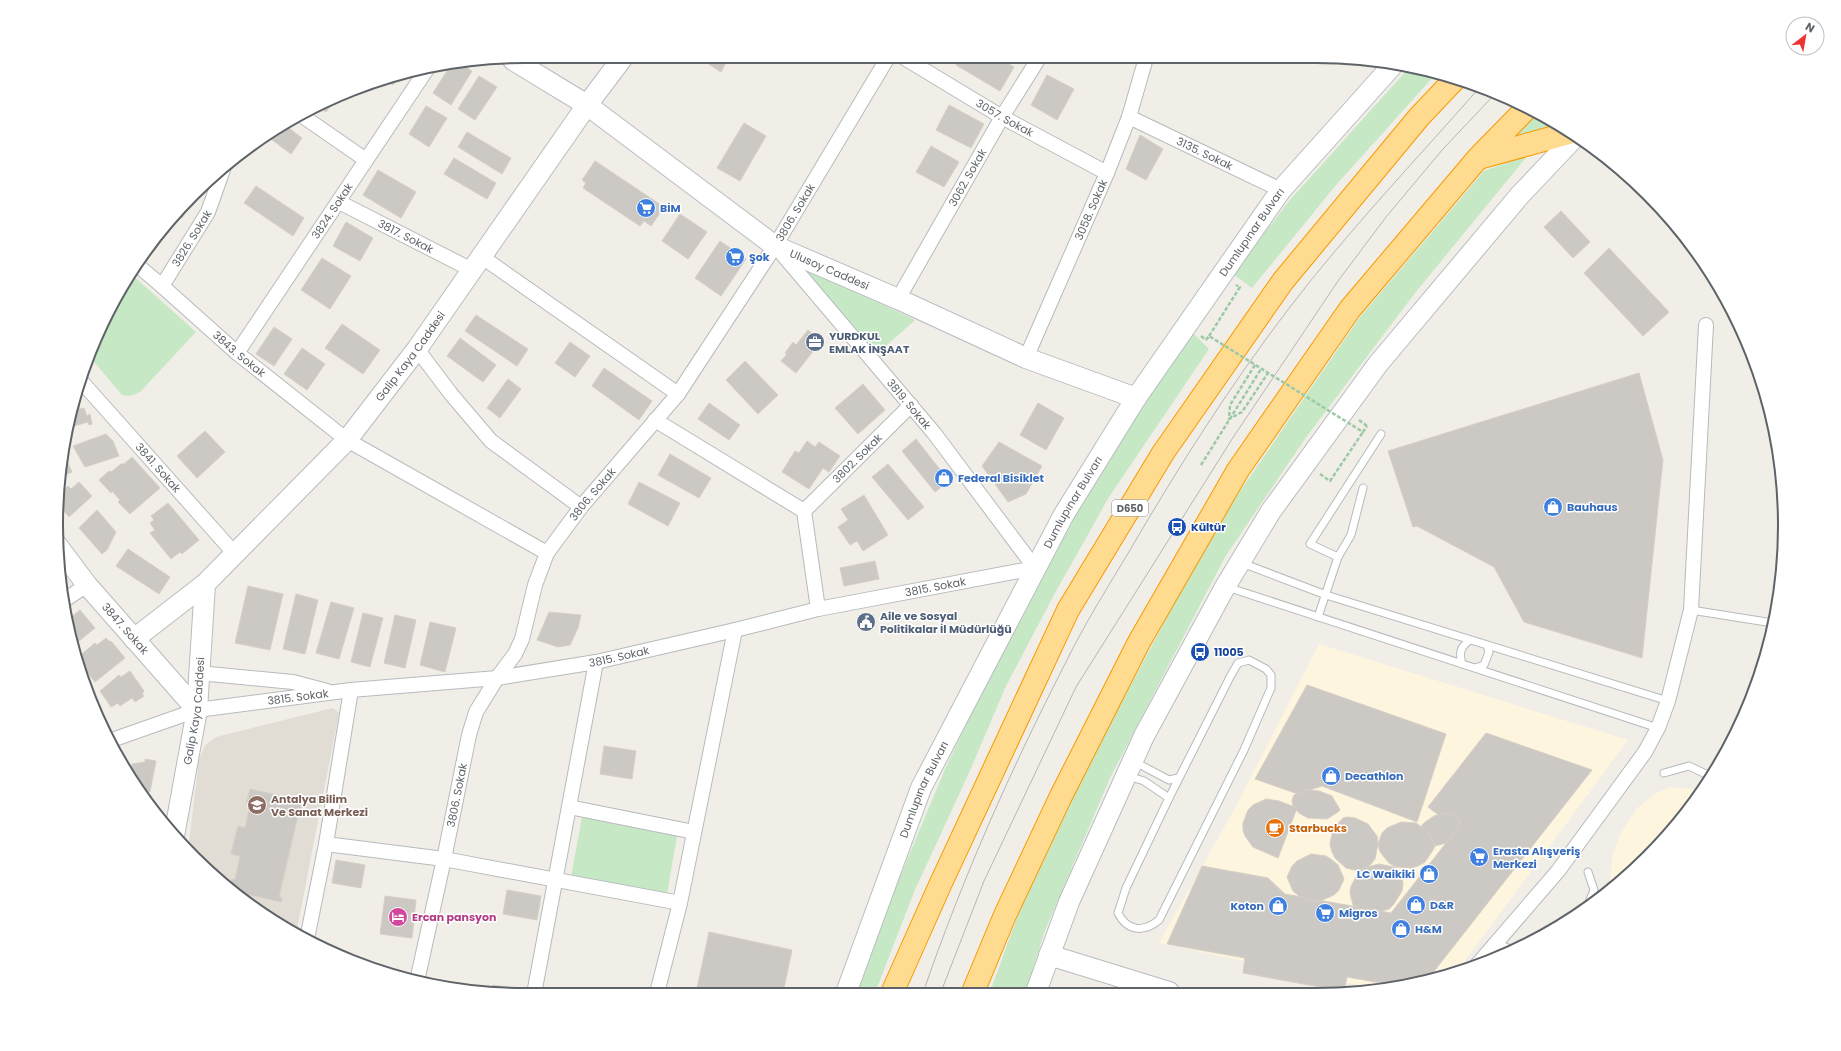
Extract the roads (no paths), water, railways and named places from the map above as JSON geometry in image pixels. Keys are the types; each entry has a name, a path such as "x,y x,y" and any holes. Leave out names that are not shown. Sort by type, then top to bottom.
{"highway":[{"name":"D650","path":"894,988 940,885 1068,610 1163,453 1283,281 1419,117 1450,84"},
{"path":"975,988 1005,915 1053,812 1139,642 1238,470 1350,309 1478,158 1523,112"},
{"path":"1478,158 1561,134"}],"street":[{"name":"Ulusoy Caddesi","path":"518,63 587,105 775,246 898,299 1026,358 1136,398"},
{"name":"Galip Kaya Caddesi","path":"134,639 205,584 347,440 417,349 618,63"},
{"name":"3806. Sokak","path":"418,975 444,859 469,734 476,712 497,678 516,654 522,639 535,585 547,553 581,507 678,394 775,246 885,63"},
{"name":"3057. Sokak","path":"914,63 1002,117 1107,173"},
{"name":"3062. Sokak","path":"898,299 1002,117 1036,63"},
{"name":"3058. Sokak","path":"1026,358 1107,173 1128,117 1144,63"},
{"name":"Dumlupınar Bulvarı","path":"848,988 921,788 1063,516 1136,398 1281,190 1389,69"},
{"name":"3824. Sokak","path":"237,353 424,75"},
{"name":"3135. Sokak","path":"1128,117 1281,190"},
{"path":"306,119 366,160"},
{"path":"1037,988 1069,902 1144,736 1225,587 1271,511 1378,364 1520,196 1572,141"},
{"name":"3826. Sokak","path":"162,286 208,212 219,179"},
{"name":"3817. Sokak","path":"338,202 477,263 678,394"},
{"name":"3819. Sokak","path":"775,246 934,433 1035,568"},
{"name":"3843. Sokak","path":"141,269 237,353 347,440 547,553"},
{"path":"1485,955 1558,871 1645,752 1658,728 1668,701 1691,610 1706,325"},
{"path":"417,349 450,394 491,441 581,507"},
{"name":"3841. Sokak","path":"85,387 235,554"},
{"name":"3802. Sokak","path":"804,511 911,405"},
{"path":"655,420 804,511 818,609"},
{"name":"3847. Sokak","path":"64,554 87,585 196,710"},
{"name":"3815. Sokak","path":"116,739 196,710 351,690 497,678 596,662 818,609 1035,568"},
{"name":"Galip Kaya Caddesi","path":"176,827 196,710 205,584"},
{"path":"69,598 87,585"},
{"path":"659,988 680,903 735,630"},
{"path":"535,988 596,662"},
{"path":"199,673 293,682 333,692"},
{"path":"308,933 326,844 351,690"},
{"path":"569,807 694,832"},
{"path":"326,844 444,859 680,903"},
{"path":"1049,955 1155,988"}],"lane":[{"path":"1338,557 1310,544 1381,434"},
{"path":"1318,617 1338,557 1350,535 1363,488"},
{"path":"1240,562 1326,595 1668,701"},
{"path":"1225,587 1658,728"},
{"path":"1691,610 1768,622"},
{"path":"1462,664 1460,654 1463,645 1470,640"},
{"path":"1474,668 1484,665 1490,652 1487,645"},
{"path":"1249,660 1266,669 1271,675 1271,688 1244,750 1158,920 1150,927 1141,928 1131,926 1123,922 1118,913 1126,888 1168,798 1238,663 1249,660"},
{"path":"1133,761 1170,780 1178,778"},
{"path":"1664,772 1689,766 1705,774"},
{"path":"1122,782 1131,777 1144,781 1168,798"},
{"path":"1588,872 1594,890 1592,896"},
{"path":"1496,943 1505,947"}],"tram line":[{"path":"925,988 971,866 988,825 1026,743 1081,633 1167,487 1226,396 1268,336 1312,278 1475,92"},
{"path":"943,988 984,881 1076,687 1234,436 1338,281 1386,217 1443,149 1491,98"}],"place":[{"name":"BİM","path":"646,208"},
{"name":"Şok","path":"735,257"},
{"name":"YURDKUL EMLAK İNŞAAT","path":"815,342"},
{"name":"Federal Bisiklet","path":"944,478"},
{"name":"Bauhaus","path":"1553,507"},
{"name":"Kültür","path":"1177,527"},
{"name":"Aile ve Sosyal Politikalar İl Müdürlüğü","path":"866,622"},
{"name":"11005","path":"1200,652"},
{"name":"Decathlon","path":"1331,776"},
{"name":"Antalya Bilim Ve Sanat Merkezi","path":"257,805"},
{"name":"Starbucks","path":"1275,828"},
{"name":"Erasta Alışveriş Merkezi","path":"1479,857"},
{"name":"LC Waikiki","path":"1429,874"},
{"name":"D&R","path":"1416,905"},
{"name":"Koton","path":"1278,906"},
{"name":"Migros","path":"1325,913"},
{"name":"Ercan pansyon","path":"398,917"},
{"name":"H&M","path":"1401,929"}]}
